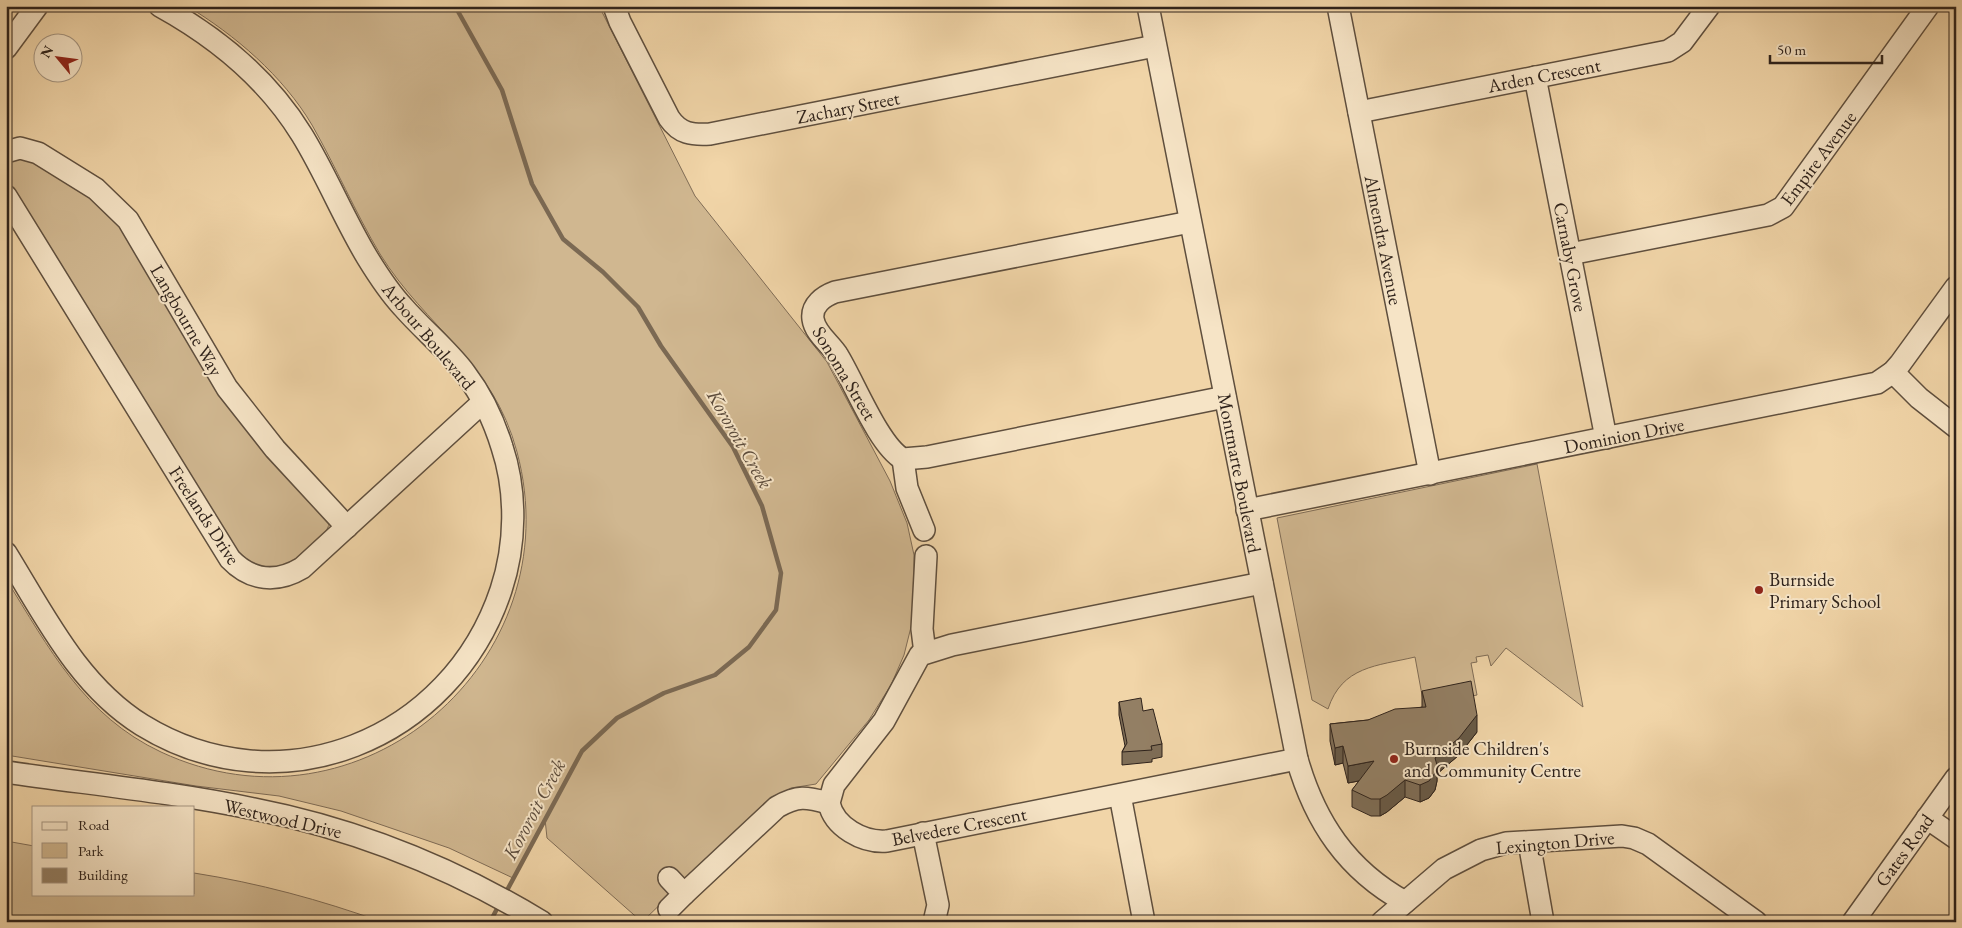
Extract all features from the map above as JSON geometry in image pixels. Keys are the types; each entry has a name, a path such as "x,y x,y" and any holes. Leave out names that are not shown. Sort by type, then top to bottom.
{"street":[{"path":"6,48 37,6"},
{"name":"Arbour Boulevard","path":"6,553 71,659 110,701 141,724 174,741 229,757 266,761 287,761 340,751 387,731 408,719 429,702 461,669 480,640 496,604 509,564 512,498 503,448 483,402 466,373 402,306 380,279 364,253 302,135 285,110 264,85 222,44 160,6"},
{"name":"Zachary Street","path":"614,6 617,17 670,118 681,131 695,135 710,134 1155,46"},
{"name":"Montmarte Boulevard","path":"1148,6 1297,760 1309,799 1330,835 1370,878 1405,902"},
{"name":"Almendra Avenue","path":"1338,6 1430,474"},
{"name":"Arden Crescent","path":"1359,112 1668,51 1682,42 1708,6"},
{"name":"Empire Avenue","path":"1570,254 1768,215 1784,207 1928,6"},
{"name":"Carnaby Grove","path":"1535,76 1606,438"},
{"name":"Langbourne Way","path":"6,152 20,148 38,154 96,189 128,220 227,388 275,449 347,527"},
{"name":"Freelands Drive","path":"6,196 230,559 250,574 271,579 291,574 302,568 483,402"},
{"name":"Sonoma Street","path":"903,459 887,446 840,360 814,325 813,312 820,300 828,294 845,289 1190,222"},
{"name":"Dominion Drive","path":"1248,510 1877,383 1893,372 1956,287"},
{"path":"1893,372 1919,398 1956,427"},
{"path":"924,530 907,488 903,459 927,457 1225,398"},
{"path":"926,556 922,628 926,653"},
{"path":"669,909 777,807 791,799 806,797 829,803 834,785 884,721 905,686 918,658 926,653 952,644 1262,583"},
{"name":"Belvedere Crescent","path":"829,803 838,821 856,835 870,841 887,841 1297,760"},
{"name":"Westwood Drive","path":"6,772 254,809 357,836 419,859 492,893 542,922"},
{"name":"Gates Road","path":"1853,922 1956,778"},
{"path":"1120,795 1144,922"},
{"path":"1927,818 1956,838"},
{"path":"924,833 938,905 934,922"},
{"name":"Lexington Drive","path":"1382,922 1444,869 1493,846 1605,837 1634,838 1648,844 1756,922"},
{"path":"1529,842 1543,922"},
{"path":"668,878 684,894"},
{"name":"Lexington Drive","path":"1394,922 1405,902"}],"green space":[{"path":"187,6 599,6 695,196 827,362 890,481 907,523 914,555 914,615 904,655 891,685 869,720 816,784 791,788 766,802 642,922 547,838 545,819 513,878 449,848 341,811 279,796 196,786 6,755 6,579 54,655 71,678 89,700 110,719 134,737 161,752 236,774 308,774 376,753 435,715 481,663 513,600 526,529 517,452 506,420 492,393 457,347 398,280 380,254 312,125 287,90 240,43"},
{"path":"20,153 110,209 330,521 327,530 322,536 298,557 288,563 269,568 251,562 232,544 6,183 6,162"},
{"path":"1537,464 1583,707 1506,648 1491,666 1488,655 1476,657 1477,662 1471,663 1477,695 1424,706 1415,657 1362,670 1342,684 1334,695 1328,709 1312,700 1277,518"},
{"path":"6,841 32,846 32,896 195,896 195,873 289,893 336,906 382,922 6,922"}],"building":[{"name":"Burnside Children's and Community Centre","path":"1471,681 1477,715 1459,738 1435,758 1437,765 1435,773 1429,781 1420,785 1405,780 1380,799 1371,799 1352,790 1374,761 1348,766 1343,746 1335,748 1330,724 1368,720 1395,709 1426,707 1422,691"},
{"path":"1141,698 1143,711 1153,709 1162,744 1151,746 1152,750 1122,752 1127,743 1119,702"}],"waterway":[{"name":"Kororoit Creek","path":"455,6 502,90 532,184 563,239 603,272 638,307 661,346 733,447 762,506 781,573 776,610 749,647 715,675 664,693 617,718 582,751 505,894"},
{"name":"Kororoit Creek","path":"490,922 499,905"}],"place":[{"name":"Burnside Primary School","path":"1759,590"},
{"name":"Burnside Children's and Community Centre","path":"1394,759"}]}
